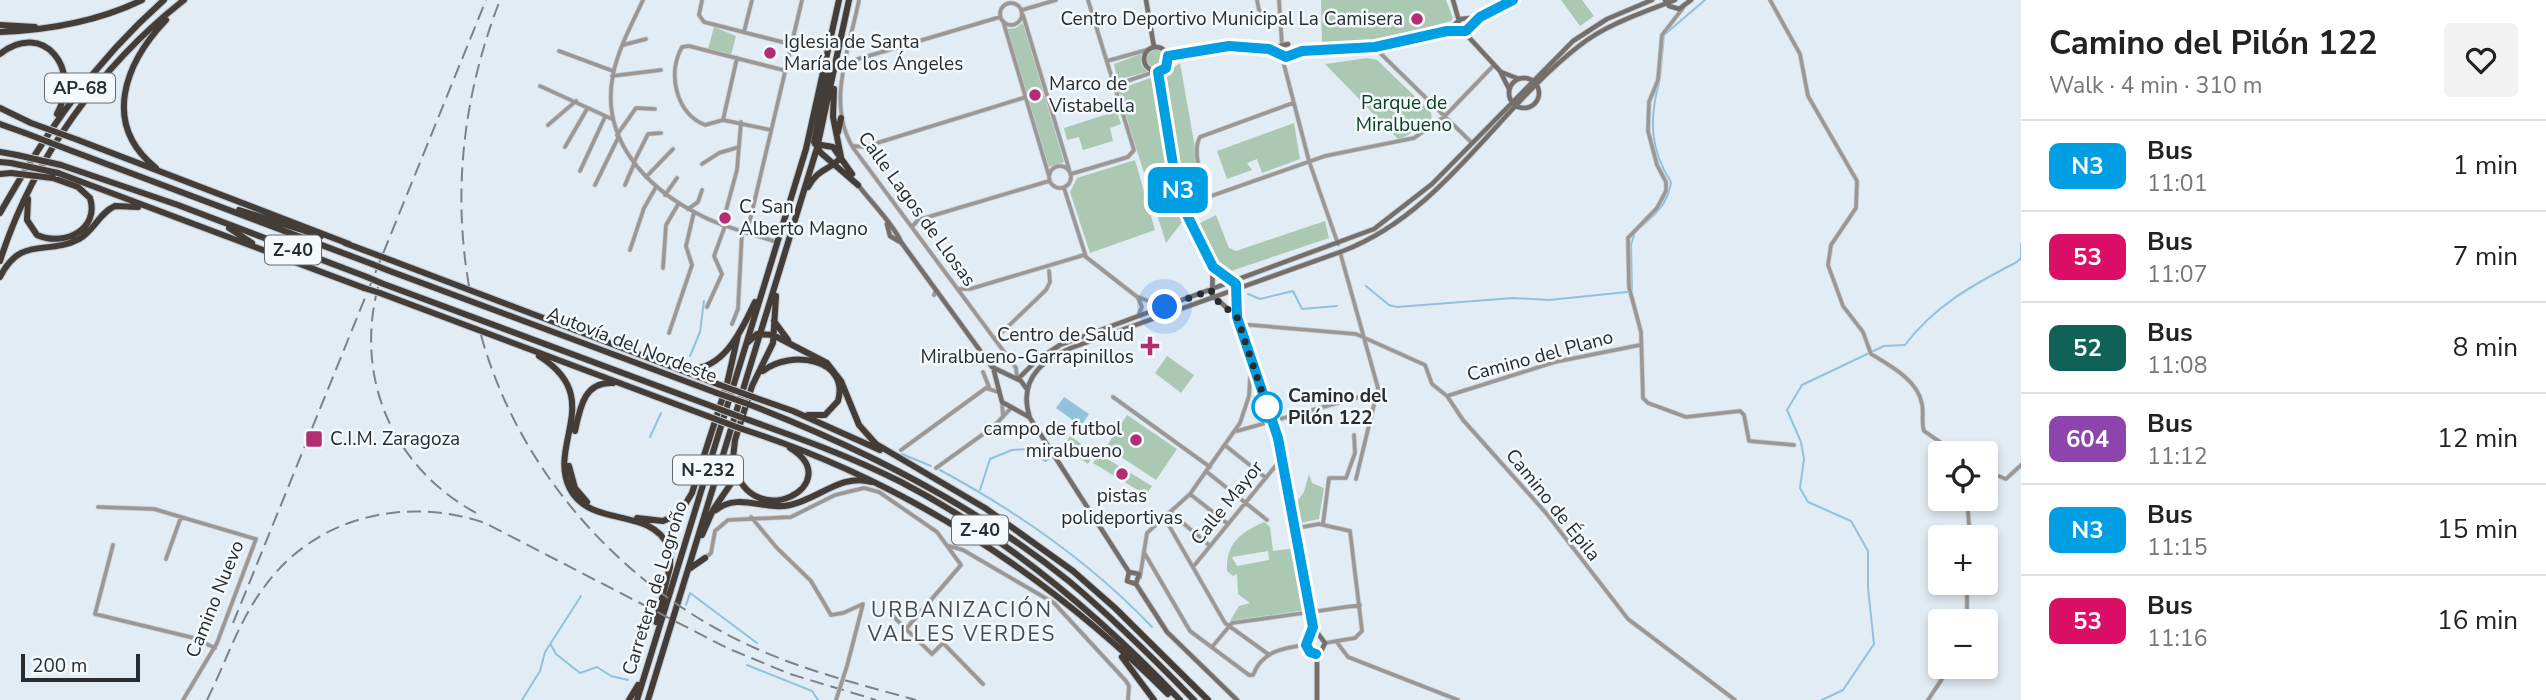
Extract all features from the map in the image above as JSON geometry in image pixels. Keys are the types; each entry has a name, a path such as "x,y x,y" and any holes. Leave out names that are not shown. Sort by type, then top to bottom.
{"highway":[{"path":"0,32 64,25 97,18 142,0"},
{"name":"AP-68","path":"0,213 45,137 86,78 127,33 164,0"},
{"path":"164,173 141,153 130,133 124,109 125,88 131,66 142,47 186,0"},
{"name":"AP-68","path":"0,261 29,194 95,87 135,44 186,0"},
{"name":"Carretera de Logroño","path":"637,700 806,149 839,0"},
{"name":"Carretera de Logroño","path":"648,700 802,198 835,73 849,0"},
{"path":"0,25 64,25"},
{"path":"0,54 17,45 38,45 56,56 66,78 65,96 60,109 13,190"},
{"path":"817,145 828,75 826,65"},
{"path":"835,73 833,109 836,137 841,156 858,185"},
{"path":"0,108 31,123 793,411 907,462"},
{"path":"836,137 841,118"},
{"name":"Autovía del Nordeste","path":"0,124 748,404 886,466 944,496 1007,536 1110,616 1194,700"},
{"path":"817,145 858,185"},
{"path":"806,149 829,145 841,156"},
{"name":"Autovía del Nordeste","path":"0,152 61,165 218,221 861,463 902,482 1003,545 1104,624 1177,700"},
{"path":"802,198 817,173 835,164 841,156"},
{"path":"0,162 55,175 163,213 830,460 888,487 999,554 1058,597 1177,700"},
{"path":"0,174 55,175 78,187 90,198 90,218 78,233 58,239 37,235 27,220 29,194"},
{"path":"0,276 10,260 22,252 78,239 115,206 128,205 163,213"},
{"path":"230,209 241,210 349,244"},
{"path":"218,221 278,256"},
{"path":"687,570 705,558 694,548 710,516 728,490 733,447 758,374 769,357 774,335 772,315 777,280"},
{"path":"669,365 694,369 707,366 720,357 738,335 761,292"},
{"path":"772,315 777,327 792,344"},
{"path":"746,345 760,333 774,335 833,369 863,431 876,444 985,508 1073,572 1115,608 1208,700"},
{"path":"629,700 653,644 670,567 670,531 688,501 696,481 727,384 738,335"},
{"path":"507,341 548,361 566,383 573,417 566,476 574,495 593,511 654,530 669,548"},
{"path":"758,374 777,361 796,358 820,365 834,376 840,396 830,412 813,416 793,411"},
{"path":"651,394 612,383 597,384 590,390 578,415 570,457 570,475 583,499 602,510 656,522 678,514"},
{"path":"733,447 736,472 750,491 774,501 796,496 807,480 805,461 791,449 752,432"},
{"path":"710,516 729,502 790,506 853,480 888,487"},
{"path":"1111,644 1154,700"}],"street":[{"path":"643,0 613,74 612,118 618,137 634,163 665,195 723,225 776,242"},
{"path":"702,0 699,15 702,21 790,44"},
{"path":"744,32 752,0"},
{"path":"732,324 738,309 745,233 802,0"},
{"name":"Calle Lagos de Llosas","path":"859,0 840,99 841,118 852,146 995,339 1017,371 1016,379"},
{"path":"1035,0 1036,6"},
{"path":"846,68 858,59 1002,19 1013,25 1022,12 1056,0"},
{"path":"912,227 918,220 1049,178 1058,166 1070,172 1133,153 1088,0"},
{"path":"1146,0 1152,48 1144,61 1156,72 1180,196 1213,267 1235,282 1237,317 1282,458 1297,528 1313,627 1306,645"},
{"path":"1257,0 1259,10 1265,13"},
{"path":"1279,0 1281,55 1288,70 1293,103 1309,161 1338,244"},
{"path":"1453,0 1462,31 1474,40 1500,71 1510,90 1511,101 1524,108 1535,103 1539,95 1537,86 1531,80 1519,79 1500,71"},
{"path":"1447,31 1459,22 1480,17 1513,0"},
{"path":"998,391 1003,382 1016,379 1054,348 1374,229 1401,211 1531,80 1582,33 1652,0"},
{"path":"1237,700 1167,632 1136,584 1127,581 1129,572 1030,418 1026,389 1039,366 1059,353 1340,252 1385,231 1418,207 1537,86 1588,39 1624,20 1675,0"},
{"path":"1675,9 1683,8 1691,0"},
{"path":"1770,0 1801,57 1810,100 1857,181 1855,212 1831,245 1828,262 1841,302 1863,332 1870,352 1894,365 1919,395 1926,434 1937,441"},
{"path":"1008,1 1018,4 1022,12 1070,172 1070,184 1064,188 1057,188 1049,178 1023,98 1001,8 1008,1"},
{"path":"1666,2 1675,9 1677,18"},
{"name":"Camino del Plano","path":"1683,8 1662,35 1658,80 1649,102 1648,131 1656,163 1666,182 1665,191 1657,208 1629,235 1630,291 1642,332 1640,345 1643,396 1646,402 1689,417 1740,411 1744,415 1749,442 1794,444"},
{"path":"1269,49 1281,55 1290,55 1302,51 1375,47 1447,31 1462,31 1471,27 1480,17"},
{"path":"1468,19 1474,40"},
{"path":"623,45 646,39"},
{"path":"1168,56 1217,47 1269,49 1288,44 1302,51"},
{"path":"1288,44 1292,48 1290,55"},
{"path":"771,130 723,120 702,124 681,106 676,88 678,57 682,47 687,46 783,71"},
{"path":"1375,47 1471,142"},
{"path":"1107,61 1152,48 1161,48 1168,56"},
{"path":"559,51 613,74 661,70"},
{"path":"1115,85 1166,68 1168,56"},
{"path":"723,120 737,58"},
{"path":"1188,217 1191,206 1197,201 1309,161 1339,152 1402,142 1425,132 1444,117 1494,65"},
{"path":"1510,90 1519,79"},
{"path":"540,86 612,118"},
{"path":"852,146 864,146 1023,98"},
{"path":"548,125 576,101"},
{"path":"1209,197 1199,162 1197,143 1200,137 1293,103"},
{"path":"595,185 618,137 636,108 655,109"},
{"path":"565,147 587,109"},
{"path":"580,171 605,117"},
{"path":"708,307 722,274 714,256 737,170 741,122"},
{"path":"625,185 648,134 661,133"},
{"path":"702,164 719,153 739,147"},
{"path":"646,177 673,149"},
{"path":"665,195 677,178"},
{"path":"858,185 992,367 1002,402 1003,418"},
{"path":"630,250 644,208 656,187"},
{"path":"1064,188 1084,255 1136,296 1153,305 1165,307"},
{"path":"688,209 698,202 702,190"},
{"path":"1180,196 1197,201"},
{"path":"663,268 666,225 679,204"},
{"path":"669,333 692,265 686,246 694,212"},
{"path":"1340,252 1377,392 1356,479"},
{"path":"958,289 970,289 1084,255"},
{"path":"995,339 1046,289 1053,264"},
{"path":"1213,267 1213,297 1237,317"},
{"path":"1040,268 1049,271"},
{"path":"1213,282 1223,275"},
{"path":"1136,296 1141,304 1138,317"},
{"path":"1222,303 1235,297"},
{"name":"Camino de Épila","path":"1239,324 1354,333 1425,365 1430,382 1447,396 1463,420 1546,513 1628,619 1735,700"},
{"path":"1354,333 1361,326"},
{"name":"Camino del Plano","path":"1447,396 1555,362 1640,345"},
{"path":"1136,584 1140,578 1147,533 1190,494 1240,424 1250,385 1251,361"},
{"path":"992,367 1016,379 1026,389"},
{"path":"983,372 991,388 998,391"},
{"path":"901,450 991,388 996,379"},
{"path":"1250,385 1258,384"},
{"path":"1236,431 1377,392"},
{"path":"936,468 1003,418 1026,397"},
{"path":"1113,397 1210,467"},
{"path":"1002,402 1030,418"},
{"path":"1240,424 1243,429"},
{"path":"1323,524 1329,478 1346,478 1355,453 1354,435"},
{"path":"1226,446 1266,478"},
{"name":"Calle Mayor","path":"1193,567 1282,458"},
{"path":"1998,476 2006,479 2021,465"},
{"path":"1207,472 1266,520"},
{"path":"705,558 711,553 714,534 719,525 731,518 791,517 835,495 864,488 878,492 934,530 961,565 906,629"},
{"path":"1190,494 1228,524"},
{"name":"Camino Nuevo","path":"97,507 154,509 256,539 215,649 183,700"},
{"path":"1170,512 1210,546"},
{"path":"166,559 181,517"},
{"path":"751,517 811,582 831,615 863,604 836,700"},
{"path":"1164,517 1228,625 1268,654"},
{"path":"1297,528 1323,524 1350,531 1360,605 1361,635 1325,643 1316,653"},
{"path":"113,545 95,614 194,638 215,649"},
{"path":"948,546 963,550 1054,603 1126,681 1129,689 1128,700"},
{"path":"1144,552 1190,631 1253,675 1268,654 1306,645"},
{"path":"1129,572 1142,566"},
{"path":"1136,571 1140,578"},
{"path":"1212,647 1228,625 1360,605"},
{"path":"892,615 932,654 943,643 982,684"},
{"path":"1313,627 1325,643"},
{"path":"1311,635 1318,635"},
{"path":"1336,641 1341,651 1351,659 1458,700"},
{"path":"1306,645 1316,653 1318,700"},
{"path":"1928,700 1942,679"}],"green space":[{"path":"1321,0 1446,0 1453,18 1451,21 1380,40 1322,44"},
{"path":"1561,0 1582,0 1594,16 1580,26"},
{"path":"1023,23 1064,162 1049,167 1007,29 1016,28"},
{"path":"714,27 736,36 731,55 708,49"},
{"path":"1156,49 1163,52 1166,59 1163,66 1156,69 1149,66 1146,59 1149,52"},
{"path":"1141,54 1141,63 1147,72 1117,78 1114,64"},
{"name":"Parque de Miralbueno","path":"1368,58 1377,60 1431,112 1432,121 1399,140 1325,64"},
{"path":"1180,63 1203,193 1196,199 1185,197 1164,75"},
{"path":"1150,78 1155,84 1169,180 1183,221 1166,243 1118,90"},
{"path":"1117,111 1121,124 1110,128 1113,141 1083,150 1079,137 1067,140 1064,128"},
{"path":"1294,123 1300,159 1262,173 1257,159 1247,163 1252,170 1227,179 1217,151"},
{"path":"1135,160 1155,230 1090,253 1070,192 1077,178"},
{"path":"1216,215 1229,248 1236,251 1325,221 1329,238 1231,271 1216,259 1198,224"},
{"path":"1167,356 1194,375 1181,393 1155,373"},
{"path":"1127,415 1177,449 1156,480 1106,447"},
{"path":"1070,436 1094,453 1088,464 1064,447"},
{"path":"1099,454 1152,486 1146,495 1093,463"},
{"path":"1309,474 1312,483 1324,488 1319,519 1300,523 1295,504 1304,492"},
{"path":"1264,522 1270,527 1273,551 1296,548 1305,610 1230,621 1239,606 1250,603 1238,594 1237,574 1233,576 1227,571 1229,553 1236,540","holes":["1268,551 1269,560 1237,566 1232,557"]}],"water":[{"path":"1064,397 1089,414 1081,426 1056,408"}],"waterway":[{"path":"1660,78 1664,35 1705,0"},
{"path":"1642,226 1661,207 1671,182 1659,158 1653,134 1659,83"},
{"path":"1366,286 1389,305 1397,307 1513,298 1549,300 1627,292 1632,289 1631,245 1635,232"},
{"path":"1822,700 1843,690 1874,644 1868,588 1868,551 1851,521 1808,502 1800,488 1804,459 1801,442 1787,410 1802,385 1884,346 1905,345 1942,307 2017,262 2021,258 2021,244"},
{"path":"1248,294 1260,299 1293,291 1302,309 1337,306"},
{"path":"690,356 700,332 704,301"},
{"path":"650,437 661,413"},
{"path":"980,490 990,459 1012,450 1028,449 1045,461 1051,458"},
{"path":"1060,454 1062,450"},
{"path":"902,454 931,466"},
{"path":"940,470 997,503 1052,540 1079,560 1152,627"},
{"path":"686,605 690,593 757,643"},
{"path":"522,700 540,671 545,652 581,596"},
{"path":"551,645 556,654 580,673 597,667 611,676 628,680"},
{"path":"747,665 812,691 818,700"}],"railway":[{"path":"233,623 486,0"},
{"path":"469,286 462,213 465,141 478,70 500,0"},
{"path":"378,287 372,322 372,355 377,388 388,419 403,447 424,473 449,495 478,514"},
{"path":"481,335 498,386 522,434 550,479 584,522 621,560 663,594 707,624 755,648 814,671 916,700"},
{"path":"207,700 256,599 286,562 310,543 336,528 365,518 424,512 455,515 485,523 727,648 790,674 876,700"}],"bus line":[{"name":"N3","path":"1316,654 1310,652 1306,645 1313,627 1298,533 1275,430 1235,309 1237,286 1232,279 1213,267 1183,204 1172,165 1167,117 1158,72 1166,68 1168,56 1203,48 1264,48 1286,57 1302,51 1375,47 1447,31 1466,31 1480,17 1513,0"}],"place":[{"name":"Centro Deportivo Municipal La Camisera","path":"1417,19"},
{"name":"Iglesia de Santa María de los Ángeles","path":"770,53"},
{"name":"Marco de Vistabella","path":"1035,95"},
{"name":"C. San Alberto Magno","path":"725,218"},
{"name":"Centro de Salud Miralbueno-Garrapinillos","path":"1150,346"},
{"name":"Camino del Pilón 122","path":"1267,407"},
{"name":"C.I.M. Zaragoza","path":"314,439"},
{"name":"campo de futbol miralbueno","path":"1136,440"},
{"name":"pistas polideportivas","path":"1122,474"}],"district":[{"name":"URBANIZACIÓN VALLES VERDES","path":"962,622"}],"route":[{"path":"1165,307 1211,290 1216,301 1229,308 1237,317 1267,407"}]}
